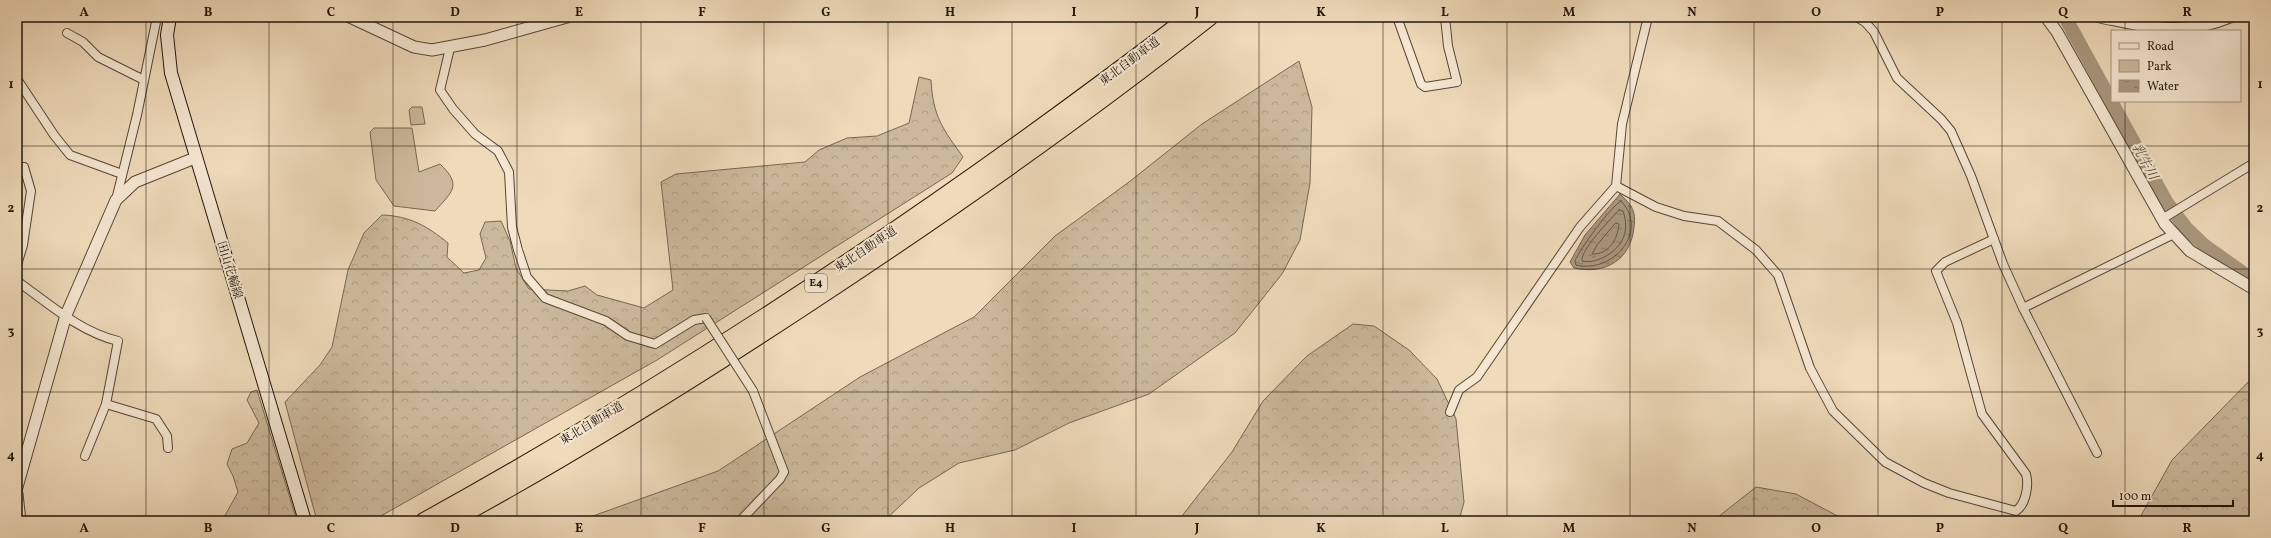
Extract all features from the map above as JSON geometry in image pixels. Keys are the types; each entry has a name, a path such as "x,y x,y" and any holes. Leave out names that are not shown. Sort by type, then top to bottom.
{"highway":[{"name":"東北自動車道","path":"424,521 604,418 770,314 1006,154 1189,17"},
{"name":"東北自動車道","path":"451,521 695,377 846,279 1020,159 1116,90 1210,17"}],"main road":[{"name":"田山花輪線","path":"170,17 167,35 172,73 195,158 304,519"}],"street":[{"path":"17,487 66,315 116,200 157,17"},
{"path":"350,17 414,47 432,50 450,48 567,17"},
{"path":"1397,17 1421,84 1426,87 1457,82 1448,46 1445,17"},
{"path":"1450,412 1459,390 1477,377 1580,227 1616,186 1622,124 1648,17"},
{"path":"1856,17 1865,22 1874,32 1897,78 1941,119 1951,131 1971,176 1994,239 2023,308 2098,453"},
{"path":"2046,17 2057,32 2162,219 2190,251 2254,289"},
{"path":"2100,17 2162,29 2187,29 2210,25 2230,17"},
{"path":"67,33 83,42 98,57 144,80"},
{"path":"450,48 440,90 453,109 475,134 498,151 509,172 512,227 518,250 527,277 545,298 606,321 628,336 656,344 694,320 706,318 753,391 784,472 780,479 740,521"},
{"path":"17,79 54,135 70,155 122,174"},
{"path":"116,200 135,182 195,158"},
{"path":"2162,219 2254,163"},
{"path":"17,167 24,167 31,191 23,245 17,265"},
{"path":"1616,186 1656,207 1684,216 1718,221 1756,250 1778,275 1810,368 1833,411 1885,462 1924,483 1949,493 2016,512 2021,508 2028,482 2026,474 1982,414 1957,323 1936,271 1945,262 1994,239"},
{"path":"2023,308 2174,234"},
{"path":"17,281 101,337 118,341 106,404 86,456"},
{"path":"106,404 156,419 166,436 168,448"},
{"path":"17,494 20,521"}],"green space":[{"path":"1299,61 1312,107 1310,183 1300,240 1282,274 1235,333 1149,394 1069,423 1015,450 959,463 919,488 884,521 579,521 718,471 860,377 974,317 1055,236 1129,182 1202,124"},
{"path":"919,77 931,80 934,104 940,122 963,157 952,173 657,360 372,521 317,521 285,402 320,365 332,347 348,270 364,233 382,215 401,217 410,220 433,232 448,243 447,257 464,273 479,270 486,258 480,234 485,222 501,221 510,241 516,268 529,289 568,291 585,286 597,295 644,308 673,290 661,182 676,174 805,162 819,150 847,138 877,136 909,123"},
{"path":"412,107 422,107 425,124 411,125 409,110"},
{"path":"374,128 412,128 419,172 440,164 447,171 453,183 452,188 450,193 435,211 394,206 376,180 370,132"},
{"path":"1353,324 1374,326 1409,350 1437,379 1456,419 1464,502 1459,521 1178,521 1232,452 1263,401 1307,356"},
{"path":"2254,376 2254,521 2138,521 2172,460"},
{"path":"257,390 297,521 222,521 238,492 227,464 232,449 247,443 259,423 247,400 251,392"},
{"path":"1756,487 1796,494 1847,521 1713,521"}],"water":[{"path":"1620,194 1631,206 1634,216 1632,239 1628,248 1622,256 1606,267 1585,270 1574,268 1570,262 1585,235"}],"waterway":[{"name":"乳牛川","path":"2065,17 2111,101"},
{"name":"乳牛川","path":"2112,102 2167,203 2186,228 2205,246 2254,281"}]}
